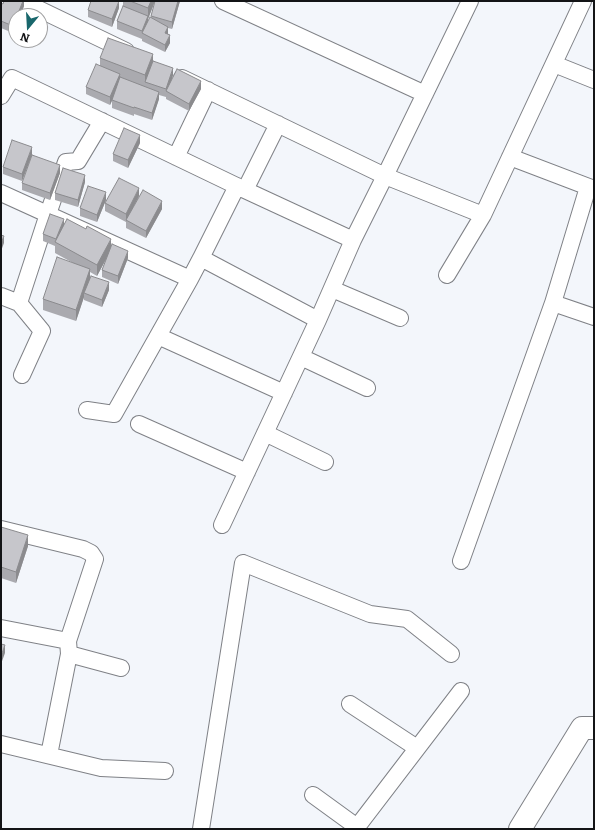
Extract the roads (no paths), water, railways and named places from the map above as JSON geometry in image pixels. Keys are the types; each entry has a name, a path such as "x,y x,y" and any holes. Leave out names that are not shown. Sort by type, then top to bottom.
{"street":[{"path":"22,1 136,56"},
{"path":"223,1 425,94"},
{"path":"447,275 483,215 583,1"},
{"path":"222,525 301,357 353,240 425,94 467,2"},
{"path":"554,64 594,80"},
{"path":"172,73 385,176 483,215"},
{"path":"1,96 12,78 353,240"},
{"path":"176,157 208,90"},
{"path":"19,304 66,162 78,161 102,121"},
{"path":"87,410 114,414 278,124"},
{"path":"461,562 553,303 591,188 510,157"},
{"path":"1,193 190,279"},
{"path":"201,258 318,320"},
{"path":"332,289 400,318"},
{"path":"1,296 19,304 42,331 22,375"},
{"path":"553,303 594,316"},
{"path":"158,336 284,393"},
{"path":"301,357 367,388"},
{"path":"139,424 247,472"},
{"path":"265,433 325,462"},
{"path":"1,529 83,549 91,553 95,559 68,648 49,755"},
{"path":"201,829 243,563 370,614 407,619 451,654"},
{"path":"1,628 68,648 121,668"},
{"path":"313,795 357,828 461,691"},
{"path":"350,704 417,748"},
{"path":"520,829 582,728 594,728"},
{"path":"1,744 101,768 165,771"}]}
